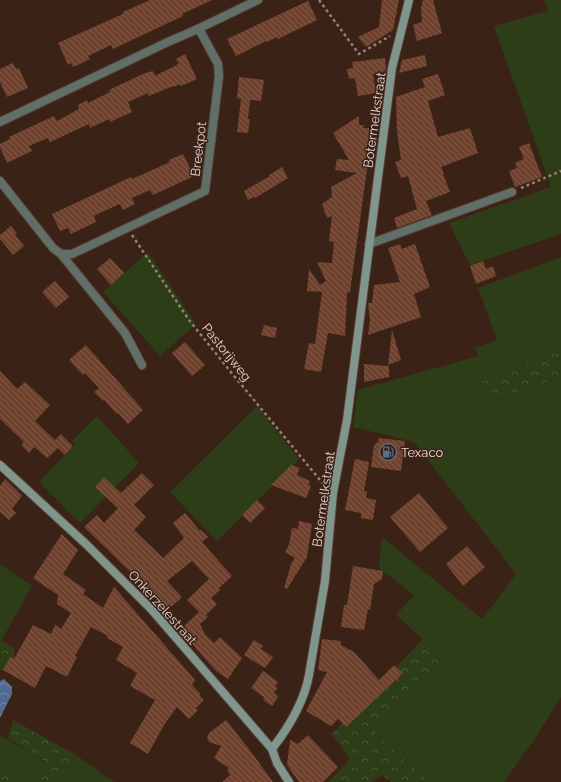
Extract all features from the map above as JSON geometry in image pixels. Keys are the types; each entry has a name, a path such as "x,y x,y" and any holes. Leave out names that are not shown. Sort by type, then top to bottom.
{"street":[{"path":"0,122 258,0"},
{"name":"Botermelkstraat","path":"272,749 296,712 306,689 309,675 325,581 333,493 347,420 392,68 409,0"},
{"name":"Breekpot","path":"61,254 72,254 205,191 219,76 218,64 198,29"},
{"path":"0,181 53,248 61,254 125,333 142,365"},
{"path":"369,244 512,192"},
{"name":"Onkerzelestraat","path":"0,465 87,545 147,605 272,749 277,763 289,782"}],"path":[{"path":"319,0 359,54 402,29"},
{"path":"512,192 561,171"},
{"name":"Pastorijweg","path":"127,228 189,320 320,481"}],"green space":[{"path":"544,0 561,0 561,234 470,265 449,223 551,187 494,26 548,11"},
{"path":"148,252 196,324 160,356 103,292"},
{"path":"561,257 561,351 482,382 489,404 561,376 561,697 534,740 504,782 430,782 373,733 443,658 396,615 414,595 379,568 382,537 482,619 516,574 414,442 353,427 358,390 478,356 475,348 497,340 478,288"},
{"path":"561,351 561,376 489,404 482,382"},
{"path":"257,406 299,459 217,541 170,492"},
{"path":"97,416 139,463 80,523 39,482 75,444 72,441"},
{"path":"0,564 32,586 1,641 0,640"},
{"path":"423,639 443,658 374,733 430,782 391,782 382,775 372,782 328,782 350,759 332,734"},
{"path":"0,640 14,648 14,660 1,671 0,670"},
{"path":"13,720 76,755 60,782 37,782 46,762 8,738"},
{"path":"0,735 46,762 37,782 31,782 0,771"},
{"path":"76,755 114,782 60,782"},
{"path":"0,771 31,782 0,782"}],"water":[{"path":"4,679 12,687 12,694 0,718 0,681"}],"building":[{"path":"150,0 212,0 182,14 183,16 113,49 111,45 88,56 90,59 78,65 73,67 71,63 68,65 58,43 123,14 123,12"},
{"path":"382,0 399,0 393,30 366,47 358,37 379,27"},
{"path":"423,0 433,0 442,33 417,41 413,25 422,22 421,8"},
{"path":"308,1 317,20 278,39 277,37 267,42 266,41 236,56 227,39"},
{"path":"185,54 197,79 181,86 180,84 173,86 149,96 148,93 128,102 132,112 110,122 109,119 90,128 89,124 50,142 48,138 29,146 32,151 7,163 0,144 10,139 9,137 54,116 57,121 79,109 78,105 87,100 88,103 110,92 109,90 145,73 153,71 155,76 179,64 176,59"},
{"path":"425,55 427,66 399,73 402,60"},
{"path":"385,58 386,71 373,74 376,93 358,96 355,78 349,79 347,69 353,68 352,62"},
{"path":"13,63 16,69 19,68 28,88 7,97 0,82 0,69"},
{"path":"438,74 445,95 428,101 438,137 470,128 478,153 441,167 450,192 426,201 432,215 397,228 394,218 417,209 408,176 401,178 395,162 401,160 397,131 396,97 425,87 422,79"},
{"path":"239,77 264,80 261,101 250,100 248,133 237,132 241,99 237,98"},
{"path":"359,116 359,125 364,125 363,128 369,128 369,138 366,149 369,149 350,292 347,293 345,336 328,333 321,372 304,369 309,343 315,344 322,292 307,291 309,269 320,285 326,281 317,262 332,263 334,242 329,241 332,216 327,218 322,204 332,197 331,187 357,173 335,170 337,159 349,160 333,133"},
{"path":"529,143 542,177 515,187 509,171 517,168 515,163 524,159 519,147"},
{"path":"183,154 194,176 153,195 150,190 132,198 135,204 123,210 120,204 104,211 94,216 96,222 71,234 68,228 60,231 52,214 131,177 132,179 157,168 170,162 169,160"},
{"path":"282,167 288,178 255,198 254,197 248,200 244,191 270,176 269,175"},
{"path":"11,226 17,234 15,235 24,246 13,255 0,239 0,235"},
{"path":"400,244 402,249 415,244 430,287 414,294 421,317 368,335 370,320 368,303 372,303 374,285 400,282 388,248"},
{"path":"110,258 124,273 111,285 97,269"},
{"path":"483,261 486,269 493,266 496,276 476,284 470,266"},
{"path":"55,281 69,297 56,308 42,292"},
{"path":"264,325 277,328 275,338 261,335"},
{"path":"392,330 401,360 388,365"},
{"path":"185,342 205,365 192,376 172,353"},
{"path":"86,345 143,410 128,424 94,392 99,388 85,373 83,375 69,360"},
{"path":"364,364 389,366 389,377 364,382"},
{"path":"0,371 17,389 25,382 50,405 35,421 55,440 61,434 73,446 65,455 58,448 47,458 34,447 29,453 21,445 24,442 0,419"},
{"name":"Texaco","path":"379,438 405,441 401,471 371,467 374,445 378,442"},
{"path":"355,459 369,462 364,491 367,492 366,498 376,500 373,520 361,518 361,513 345,510"},
{"path":"291,465 300,468 297,475 310,481 308,485 311,486 306,498 271,485"},
{"path":"142,473 154,485 134,505 146,517 134,530 163,558 184,538 173,523 185,513 200,531 201,530 208,537 202,542 232,576 211,598 217,604 206,615 208,617 200,624 205,634 214,643 220,637 242,658 228,679 216,671 180,630 199,612 187,600 209,579 192,561 167,581 182,597 169,609 84,527 97,515 104,523 118,508 95,487 104,477 121,493"},
{"path":"5,479 22,496 12,509 16,513 9,520 0,512 0,486"},
{"path":"419,493 448,528 420,552 390,517"},
{"path":"257,500 265,508 250,523 242,515"},
{"path":"299,521 312,524 307,557 287,589 284,588 291,564 295,558 285,552 289,545 292,528 298,529"},
{"path":"62,534 78,550 63,574 86,590 83,594 103,608 114,587 195,680 192,685 200,693 200,696 204,700 196,708 198,710 189,719 177,707 164,725 148,754 130,743 155,700 130,686 137,673 116,660 123,647 107,638 108,636 91,627 75,656 77,657 67,677 46,666 35,688 3,670 10,657 14,659 33,625 51,634 55,625 61,629 71,613 57,604 58,595 33,578"},
{"path":"467,546 485,567 463,586 446,564"},
{"path":"353,566 383,571 382,579 374,584 370,610 368,609 364,630 341,627 344,605 347,605"},
{"path":"322,639 341,641 341,645 354,652 379,680 394,665 403,673 346,727 338,719 331,726 306,711 327,672 318,670"},
{"path":"254,640 263,646 261,649 273,657 265,668 244,655"},
{"path":"263,671 278,682 275,686 278,688 274,692 278,697 272,706 263,700 265,698 251,688"},
{"path":"226,720 273,782 222,782 230,775 227,770 229,768 214,758 221,746 209,742 207,737 209,733"},
{"path":"308,735 338,767 323,782 299,782 287,765 290,740 298,744"}],"place":[{"name":"Texaco","path":"388,452"}]}
